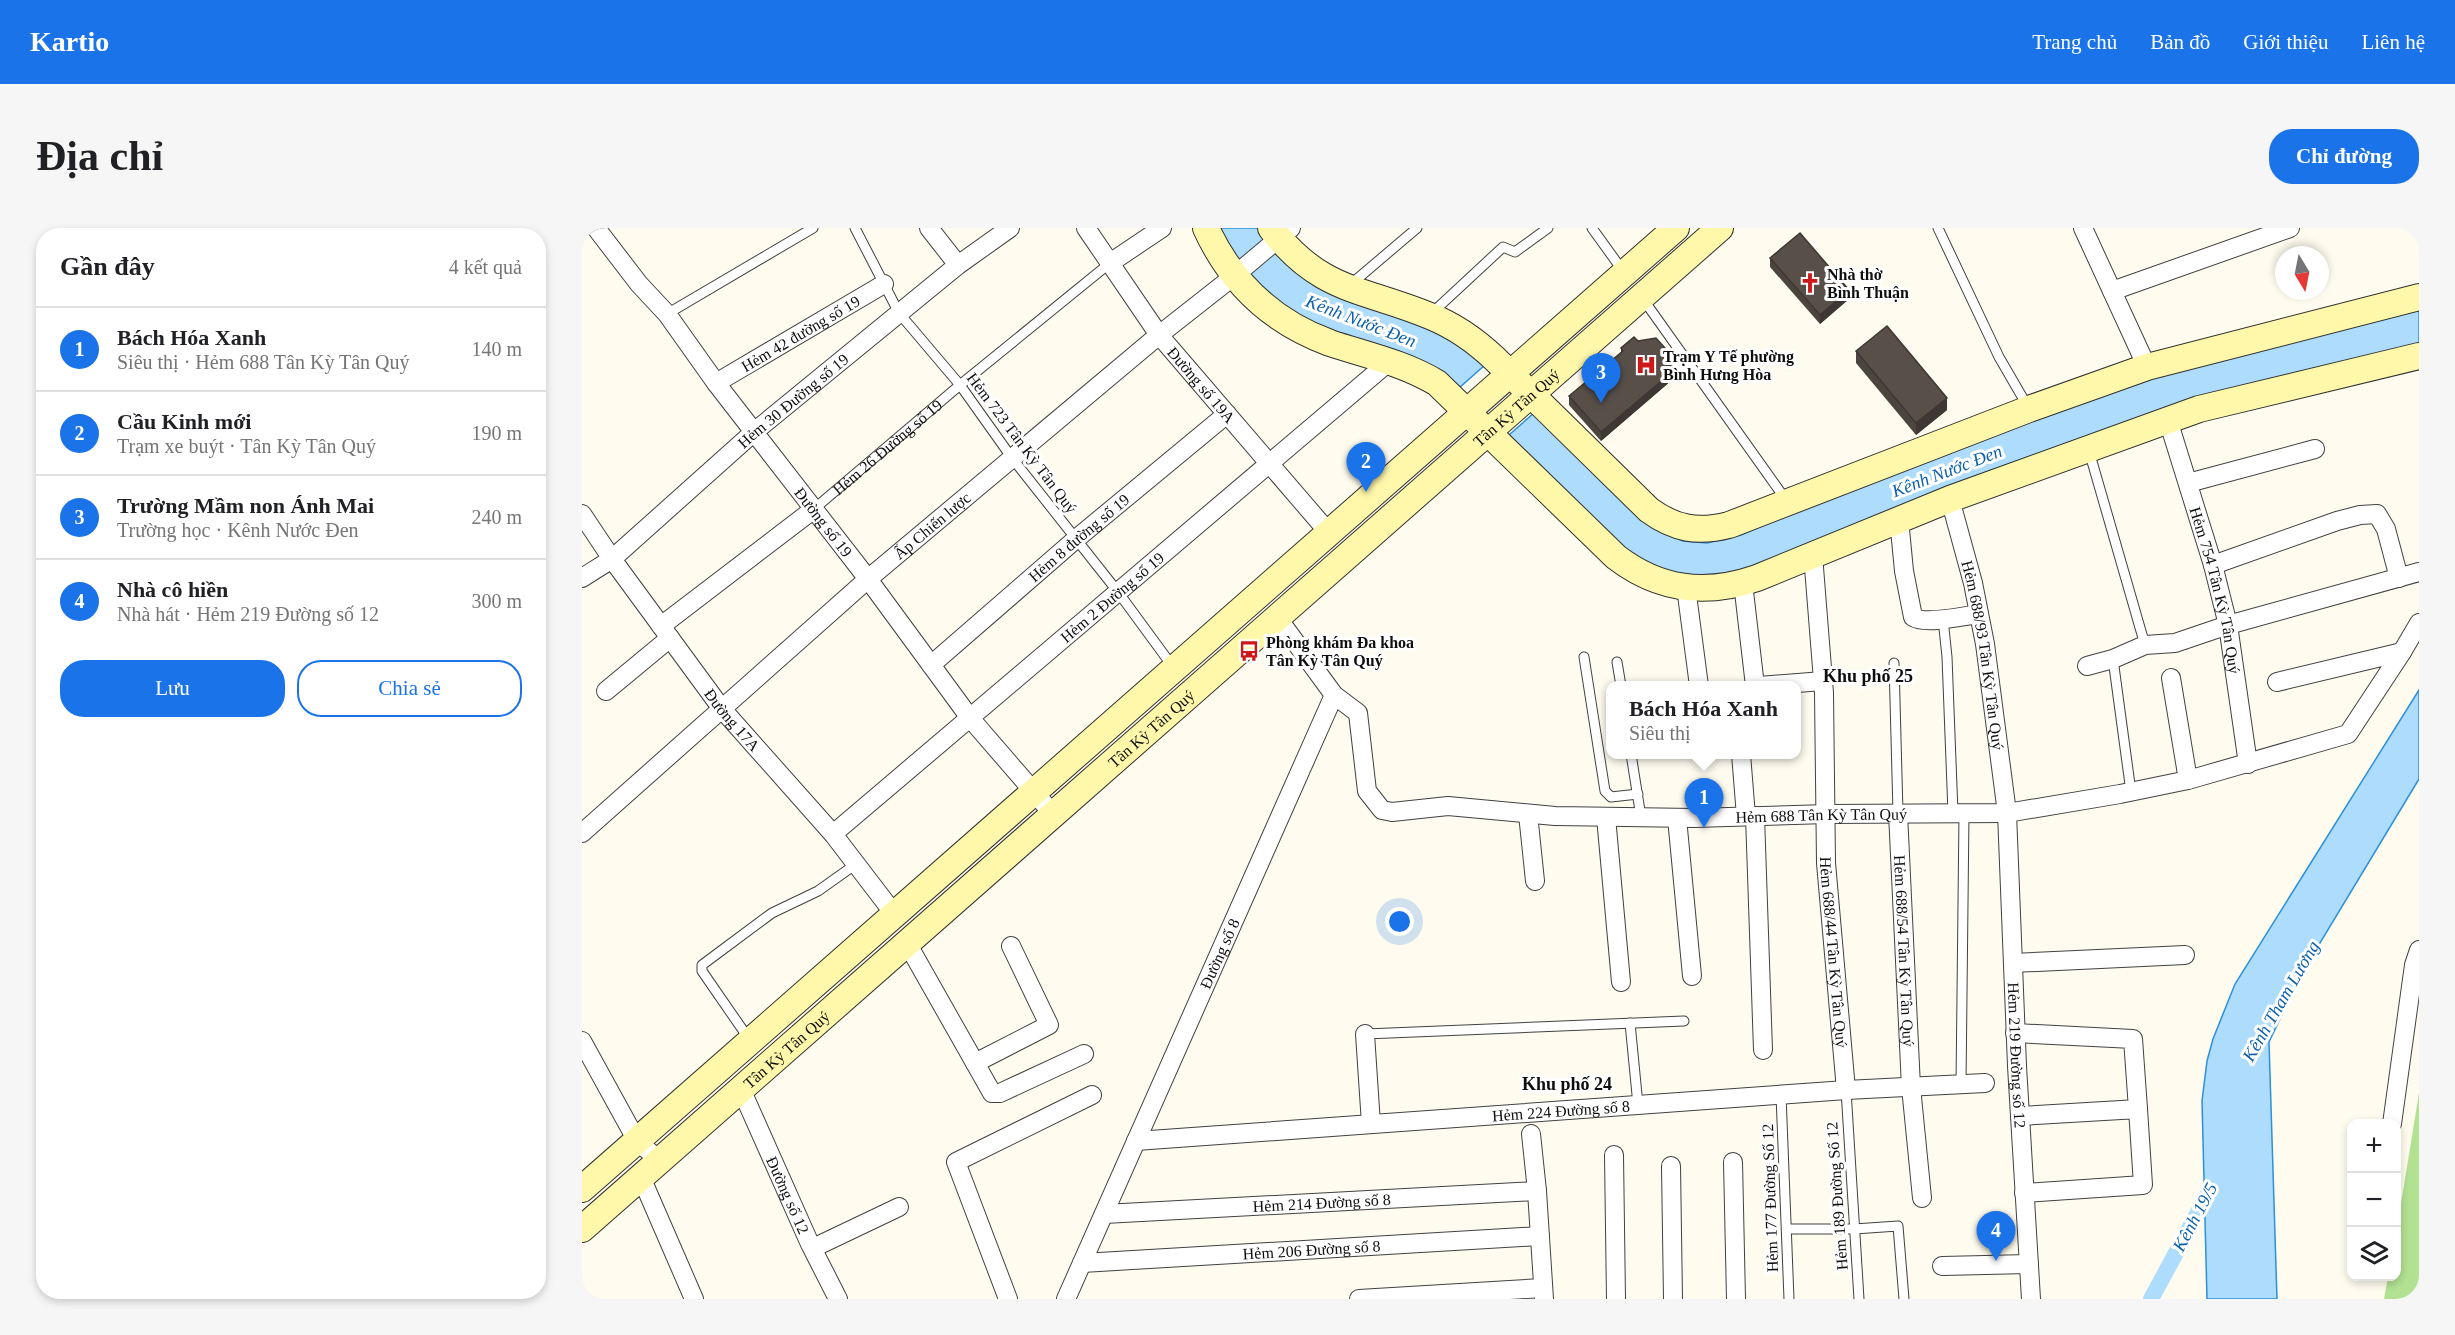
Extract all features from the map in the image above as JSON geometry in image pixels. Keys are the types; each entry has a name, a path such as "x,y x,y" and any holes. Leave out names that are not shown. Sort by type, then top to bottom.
{"main road":[{"path":"1206,228 1264,305 1292,326 1331,343 1424,375 1437,383 1616,557 1643,575 1686,587 1714,588 1743,583 1950,499 2199,410 2419,356"},
{"name":"Tân Kỳ Tân Quý","path":"582,1189 1676,228"},
{"name":"Tân Kỳ Tân Quý","path":"582,1229 1719,228"},
{"path":"1278,235 1299,260 1311,269 1347,288 1430,315 1471,338 1649,510 1669,523 1692,530 1717,528 2029,409 2147,367 2419,297"}],"street":[{"name":"Đường số 19","path":"597,228 639,284 667,314 716,383 814,509 970,718 1053,814"},
{"path":"929,228 958,265"},
{"name":"Hẻm 30 Đường số 19","path":"582,578 612,559 754,432 899,313 958,265 1010,228"},
{"name":"Đường số 19A","path":"1086,228 1159,334 1329,533"},
{"path":"1110,263 1162,228"},
{"path":"2083,228 2147,367"},
{"path":"2112,291 2290,228"},
{"name":"Ấp Chiến lược","path":"582,833 867,579 1159,334 1238,273 1278,235"},
{"name":"Hẻm 42 đường số 19","path":"716,383 884,284"},
{"name":"Hẻm 2 Đường số 19","path":"833,834 1390,362"},
{"name":"Hẻm 8 đường số 19","path":"931,665 1076,539 1227,414"},
{"name":"Hẻm 754 Tân Kỳ Tân Quý","path":"2168,420 2213,565 2228,625 2248,764"},
{"path":"2188,483 2315,449"},
{"name":"Hẻm 688/93 Tân Kỳ Tân Quý","path":"1950,499 1985,644 2007,813"},
{"name":"Hẻm 26 Đường số 19","path":"606,691 666,632 814,509"},
{"name":"Đường 17A","path":"582,514 612,559 722,709 833,834 895,915"},
{"path":"2213,565 2337,521 2377,514 2386,528 2399,578"},
{"path":"1899,519 1904,571 1913,617 1919,620 1979,615"},
{"name":"Hẻm 688/44 Tân Kỳ Tân Quý","path":"1813,555 1823,681 1827,814 1826,863 1846,1090"},
{"path":"2088,666 2113,659 2145,645 2175,642 2419,572"},
{"path":"1743,583 1756,681"},
{"path":"1686,587 1698,681"},
{"path":"1277,618 1334,695"},
{"path":"2277,682 2402,652 2419,623"},
{"name":"Hẻm 688 Tân Kỳ Tân Quý","path":"1334,695 1358,712 1367,791 1382,810 1392,812 1448,806 1528,814 1677,818 2007,813 2188,780 2348,734 2402,652"},
{"path":"2171,678 2188,780"},
{"path":"1801,683 1823,681"},
{"name":"Đường số 8","path":"1066,1299 1334,695"},
{"path":"1742,759 1751,816 1763,1050"},
{"name":"Hẻm 688/54 Tân Kỳ Tân Quý","path":"1898,813 1911,1087 1922,1198"},
{"name":"Hẻm 219 Đường số 12","path":"2007,813 2015,1033 2031,1299"},
{"path":"1528,814 1535,881"},
{"path":"1606,817 1621,982"},
{"path":"1677,818 1692,976"},
{"path":"907,943 992,1093 995,1094 1084,1054"},
{"path":"975,1063 1049,1025 1011,946"},
{"path":"2393,1119 2414,965 2419,951"},
{"path":"2013,963 2185,955"},
{"path":"2015,1033 2133,1039 2143,1185 2024,1193"},
{"path":"1365,1034 1371,1124"},
{"path":"582,1041 651,1169 694,1299"},
{"name":"Hẻm 224 Đường số 8","path":"1136,1142 1846,1090 1985,1083"},
{"name":"Đường số 12","path":"741,1089 838,1299"},
{"path":"1008,1299 956,1162 1092,1095"},
{"path":"2020,1116 2138,1109"},
{"path":"1359,1299 1543,1294 1531,1134"},
{"path":"1614,1155 1616,1299"},
{"path":"1732,1162 1736,1299"},
{"path":"1671,1166 1673,1299"},
{"name":"Hẻm 214 Đường số 8","path":"1104,1214 1537,1191"},
{"path":"813,1248 899,1207"},
{"name":"Hẻm 206 Đường số 8","path":"1082,1263 1540,1236"},
{"path":"1942,1266 2029,1264"}],"lane":[{"path":"667,314 813,228"},
{"name":"Hẻm 723 Tân Kỳ Tân Quý","path":"855,228 899,313 960,385 1012,458 1118,592 1174,669"},
{"path":"1347,288 1417,228"},
{"path":"1430,315 1503,247 1515,252 1548,228"},
{"path":"1592,228 1625,273"},
{"path":"1938,228 1999,357 2029,409"},
{"name":"Hẻm 26 Đường số 19","path":"814,509 960,385 1110,263"},
{"path":"1642,297 1788,502"},
{"path":"2088,449 2145,645"},
{"path":"1943,619 1959,813 1961,1085"},
{"path":"1584,657 1605,791 1611,797 1638,794"},
{"path":"2113,659 2131,792"},
{"path":"1617,662 1620,681"},
{"path":"1894,663 1898,813"},
{"path":"1632,759 1641,817"},
{"path":"752,1041 702,970 702,965 772,913 818,891 856,864"},
{"path":"1365,1034 1684,1021"},
{"path":"1630,1023 1638,1105"},
{"name":"Hẻm 189 Đường Số 12","path":"1846,1090 1859,1299"},
{"name":"Hẻm 177 Đường Số 12","path":"1781,1095 1789,1299"},
{"path":"1786,1229 1854,1229 1898,1226 1904,1299"}],"green space":[{"path":"2419,1093 2419,1299 2384,1299 2387,1281 2401,1281 2401,1203"}],"water":[{"name":"Kênh Nước Đen","path":"1219,228 1258,228 1291,267 1317,287 1438,331 1486,364 1459,388 1419,359 1394,349 1339,334 1310,321 1278,301 1251,275"},
{"name":"Kênh Nước Đen","path":"2419,310 2419,344 2184,401 1950,485 1732,573 1698,576 1666,571 1627,552 1509,435 1535,412 1651,526 1683,541 1707,543 1741,535 1866,482 2148,378"},
{"name":"Kênh Tham Lương","path":"2419,690 2419,779 2303,971 2269,1042 2277,1299 2207,1299 2202,1101 2207,1061 2213,1039 2235,984"}],"building":[{"name":"Nhà thờ Bình Thuận","path":"1800,233 1849,290 1820,315 1770,258"},
{"path":"1887,326 1947,398 1916,423 1856,351"},
{"path":"1634,337 1638,341 1656,338 1673,357 1666,364 1672,372 1601,432 1569,396 1623,351 1621,348"}],"waterway":[{"name":"Kênh 19/5","path":"2151,1299 2215,1181"}],"place":[{"name":"Nhà thờ Bình Thuận","path":"1810,283"},
{"name":"Trạm Y Tế phường Bình Hưng Hòa","path":"1646,365"},
{"name":"Trường Mầm non Ánh Mai","path":"1601,403"},
{"name":"Cầu Kinh mới","path":"1366,492"},
{"name":"Phòng khám Đa khoa Tân Kỳ Tân Quý","path":"1249,651"},
{"name":"Bách Hóa Xanh","path":"1704,828"},
{"name":"Nhà cô hiền","path":"1996,1261"}],"district":[{"name":"Khu phố 25","path":"1868,676"},
{"name":"Khu phố 24","path":"1567,1084"}]}
